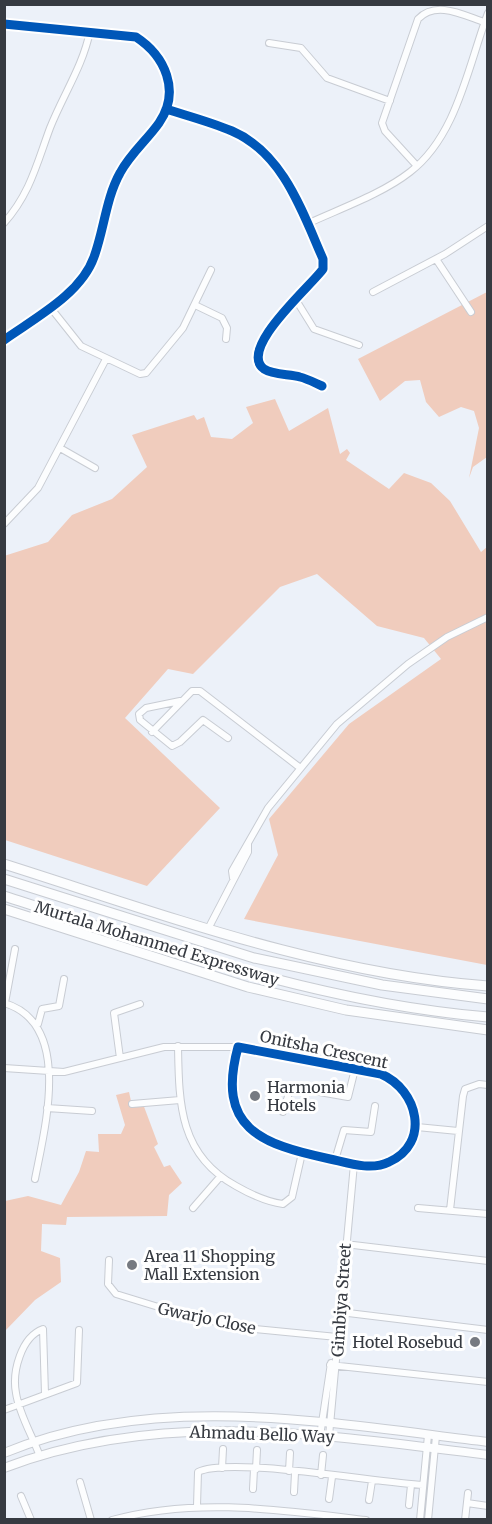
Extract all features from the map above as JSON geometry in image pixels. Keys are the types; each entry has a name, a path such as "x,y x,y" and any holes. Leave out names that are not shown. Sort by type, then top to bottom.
{"highway":[{"name":"Murtala Mohammed Expressway","path":"4,864 208,929 335,962 454,984 488,986"},
{"name":"Murtala Mohammed Expressway","path":"4,879 254,958 382,985 488,999"},
{"name":"Murtala Mohammed Expressway","path":"4,896 217,965 339,995 413,1008 487,1017"},
{"name":"Murtala Mohammed Expressway","path":"4,909 200,973 301,1000 402,1020 488,1030"},
{"path":"335,962 382,985"},
{"path":"301,1000 339,995"}],"main road":[{"name":"Ahmadu Bello Way","path":"4,1453 34,1442 92,1427 161,1419 244,1417 326,1423 488,1442"},
{"name":"Ahmadu Bello Way","path":"4,1468 39,1454 95,1440 161,1432 245,1430 325,1436 488,1455"}],"street":[{"path":"417,166 383,127 418,19 425,12 441,8 484,22"},
{"path":"308,224 410,173 428,154 446,128 488,13"},
{"path":"4,24 131,35 153,49 164,62 168,76 166,109 158,124 135,150 119,173 89,267 73,286 50,307 4,340"},
{"path":"4,223 19,205 35,175 50,128 83,60 90,31"},
{"path":"269,43 301,48 327,78 390,101"},
{"path":"166,109 231,131 263,151 287,183 323,259 323,269 262,339 260,363 267,370 303,377 322,386"},
{"path":"373,292 436,259 488,226"},
{"path":"436,259 471,312"},
{"path":"50,307 79,344 140,374 148,372 183,328 211,270"},
{"path":"296,300 314,329 359,345"},
{"path":"195,305 222,318 227,328 226,339"},
{"path":"4,524 33,495 106,359"},
{"path":"60,448 95,468"},
{"path":"208,929 233,878 231,871 268,808 337,724 408,664 447,637 488,617"},
{"path":"152,732 192,692 205,693 299,768"},
{"path":"183,700 142,710 140,720 152,732 174,746 203,720 228,738"},
{"path":"15,949 5,1003 22,1009 38,1024 48,1053 47,1108 35,1179"},
{"path":"38,1024 42,1009 57,1009 59,1006 64,979"},
{"path":"120,1058 114,1013 140,1004"},
{"path":"178,1046 180,1100 192,1142 201,1157 220,1177 246,1191 283,1204 292,1197 302,1153"},
{"path":"4,1068 49,1073 84,1068 146,1050 178,1046 238,1047"},
{"name":"Onitsha Crescent","path":"238,1047 355,1069 394,1080 412,1105 417,1127 404,1151 388,1162 369,1166 354,1164 302,1153 264,1139 242,1121 232,1098 231,1082 238,1047"},
{"path":"283,1112 291,1087 348,1097 355,1069"},
{"path":"450,1210 465,1089 471,1086 488,1085"},
{"path":"132,1104 180,1100"},
{"path":"335,1160 344,1130 371,1132 375,1106"},
{"path":"47,1108 92,1111"},
{"path":"417,1127 458,1131"},
{"name":"Gimbiya Street","path":"325,1436 354,1164"},
{"path":"193,1208 220,1177"},
{"path":"418,1208 488,1214"},
{"path":"345,1244 488,1261"},
{"name":"Gwarjo Close","path":"109,1260 108,1284 116,1294 190,1317 255,1329 337,1337"},
{"path":"340,1312 488,1330"},
{"path":"39,1454 18,1404 16,1379 21,1351 26,1343 43,1329 45,1394"},
{"path":"4,1410 45,1394 70,1388 77,1383 79,1330"},
{"path":"334,1363 488,1382"},
{"path":"428,1520 432,1435"},
{"path":"420,1520 423,1485 431,1448"},
{"path":"222,1449 222,1468"},
{"path":"253,1490 257,1450"},
{"path":"290,1453 294,1492"},
{"path":"321,1475 323,1455"},
{"path":"197,1506 198,1472 222,1468 292,1472 423,1485"},
{"path":"329,1499 332,1477"},
{"path":"369,1500 372,1481"},
{"path":"80,1482 91,1520"},
{"path":"409,1505 411,1485"},
{"path":"465,1520 468,1493"},
{"path":"21,1496 30,1520"},
{"path":"467,1503 488,1506"},
{"path":"112,1520 143,1512 197,1506 263,1508 366,1520"}],"shaded area":[{"path":"487,292 487,457 473,467 469,478 479,428 474,411 461,407 439,417 426,402 420,380 405,381 380,401 358,359"},
{"path":"275,399 289,431 328,408 340,454 347,449 350,453 346,460 389,489 404,473 431,483 450,501 481,552 487,547 487,965 244,919 278,855 269,819 349,724 441,659 424,638 377,626 317,574 280,587 193,674 168,669 125,718 220,808 147,886 5,840 4,556 48,542 72,515 112,499 147,467 132,435 194,415 197,420 204,417 211,437 232,439 253,423 246,407"},
{"path":"129,1092 131,1101 143,1104 158,1144 154,1147 164,1167 170,1165 182,1183 169,1195 167,1216 67,1217 66,1225 42,1224 41,1251 60,1258 61,1282 35,1300 5,1331 5,1201 28,1196 61,1205 79,1172 86,1151 99,1152 98,1134 121,1134 125,1125 116,1095"}],"cycle path":[{"path":"4,24 136,37 155,54 162,64 169,87 166,111 129,160 115,183 94,257 88,270 68,294 4,340"},
{"path":"166,109 232,131 250,141 265,154 289,185 323,259 323,269 268,333 260,347 258,360 268,371 300,377 322,386"},
{"path":"238,1047 381,1074 394,1082 411,1104 415,1117 415,1130 411,1142 402,1153 389,1162 367,1166 305,1153 283,1147 264,1138 250,1128 239,1114 233,1097 233,1074 238,1047"}],"place":[{"name":"Harmonia Hotels","path":"255,1096"},
{"name":"Area 11 Shopping Mall Extension","path":"132,1265"},
{"name":"Hotel Rosebud","path":"475,1342"}]}
